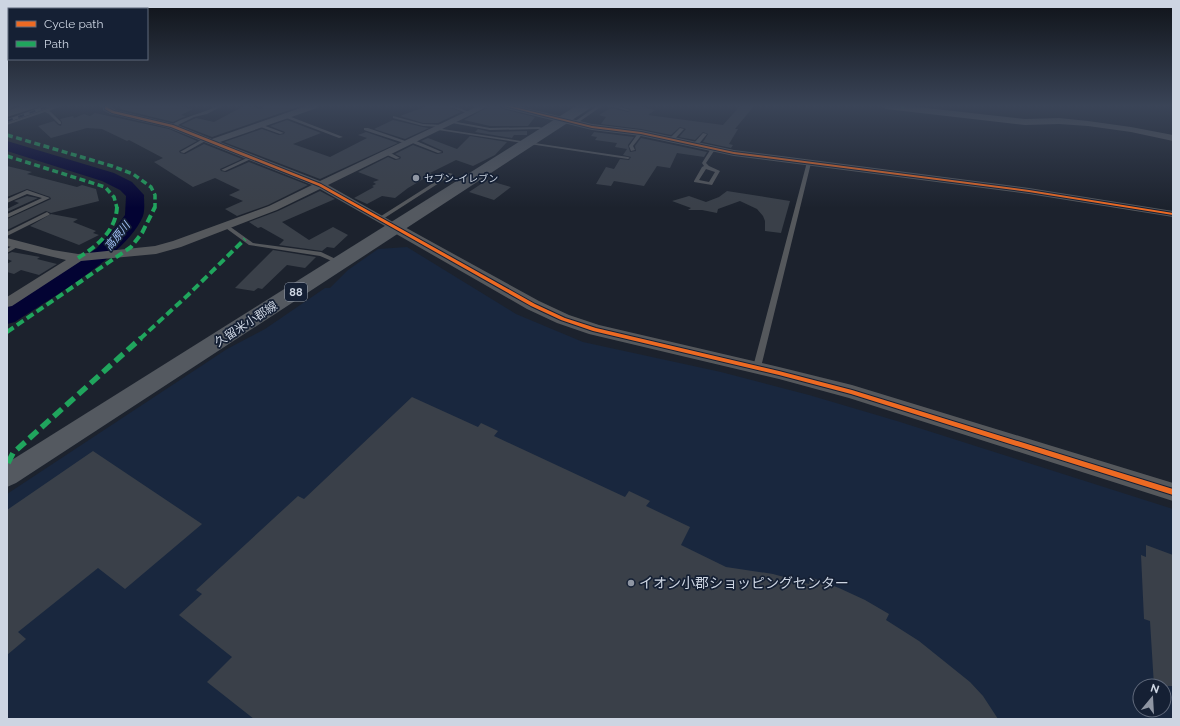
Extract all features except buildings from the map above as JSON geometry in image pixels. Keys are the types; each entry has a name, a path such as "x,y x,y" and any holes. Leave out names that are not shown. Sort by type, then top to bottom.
{"main road":[{"name":"久留米小郡線","path":"7,476 341,263 388,223 532,140"}],"street":[{"path":"10,246 81,258 156,250 177,244 273,208 414,140"},
{"path":"676,140 734,153 1029,191 1173,214"},
{"path":"208,141 320,185 533,305 563,319 595,330 757,367 852,392 1173,492"},
{"path":"7,303 81,258"}],"lane":[{"path":"403,140 440,152"},
{"path":"518,140 628,158"},
{"path":"633,150 631,146 636,140"},
{"path":"696,144 700,140"},
{"path":"182,152 208,141"},
{"path":"707,167 704,168 696,181 710,184 718,171 707,167 704,162 714,148"},
{"path":"387,153 398,158"},
{"path":"223,170 251,158"},
{"path":"757,367 809,163"},
{"path":"388,223 451,174"},
{"path":"7,201 27,192 47,198 7,216"},
{"path":"7,234 47,214"},
{"path":"226,225 251,244 321,254 341,263"}],"shaded area":[{"name":"イオン小郡ショッピングセンター","path":"407,247 516,314 583,342 721,372 809,395 897,421 1173,509 1173,719 8,719 7,494 227,349 265,329 325,288 330,288 348,270 378,249"}],"waterway":[{"name":"高原川","path":"7,146 108,177 126,186 135,195 134,215 128,225 103,253 7,317"}],"marked path":[{"path":"7,332 131,247 142,233 155,208 155,195 151,187 133,174 112,166 24,140"},
{"path":"7,156 105,187 114,197 117,207 117,217 112,227 106,236 88,252 78,258"},
{"path":"8,463 13,453 188,295 245,239"}],"cycle path":[{"path":"207,140 320,185 533,305 563,319 595,330 779,373 852,392 1173,492"},
{"path":"673,140 734,153 1029,191 1173,214"}],"place":[{"name":"セブン-イレブン","path":"416,178"},
{"name":"イオン小郡ショッピングセンター","path":"631,583"}]}
